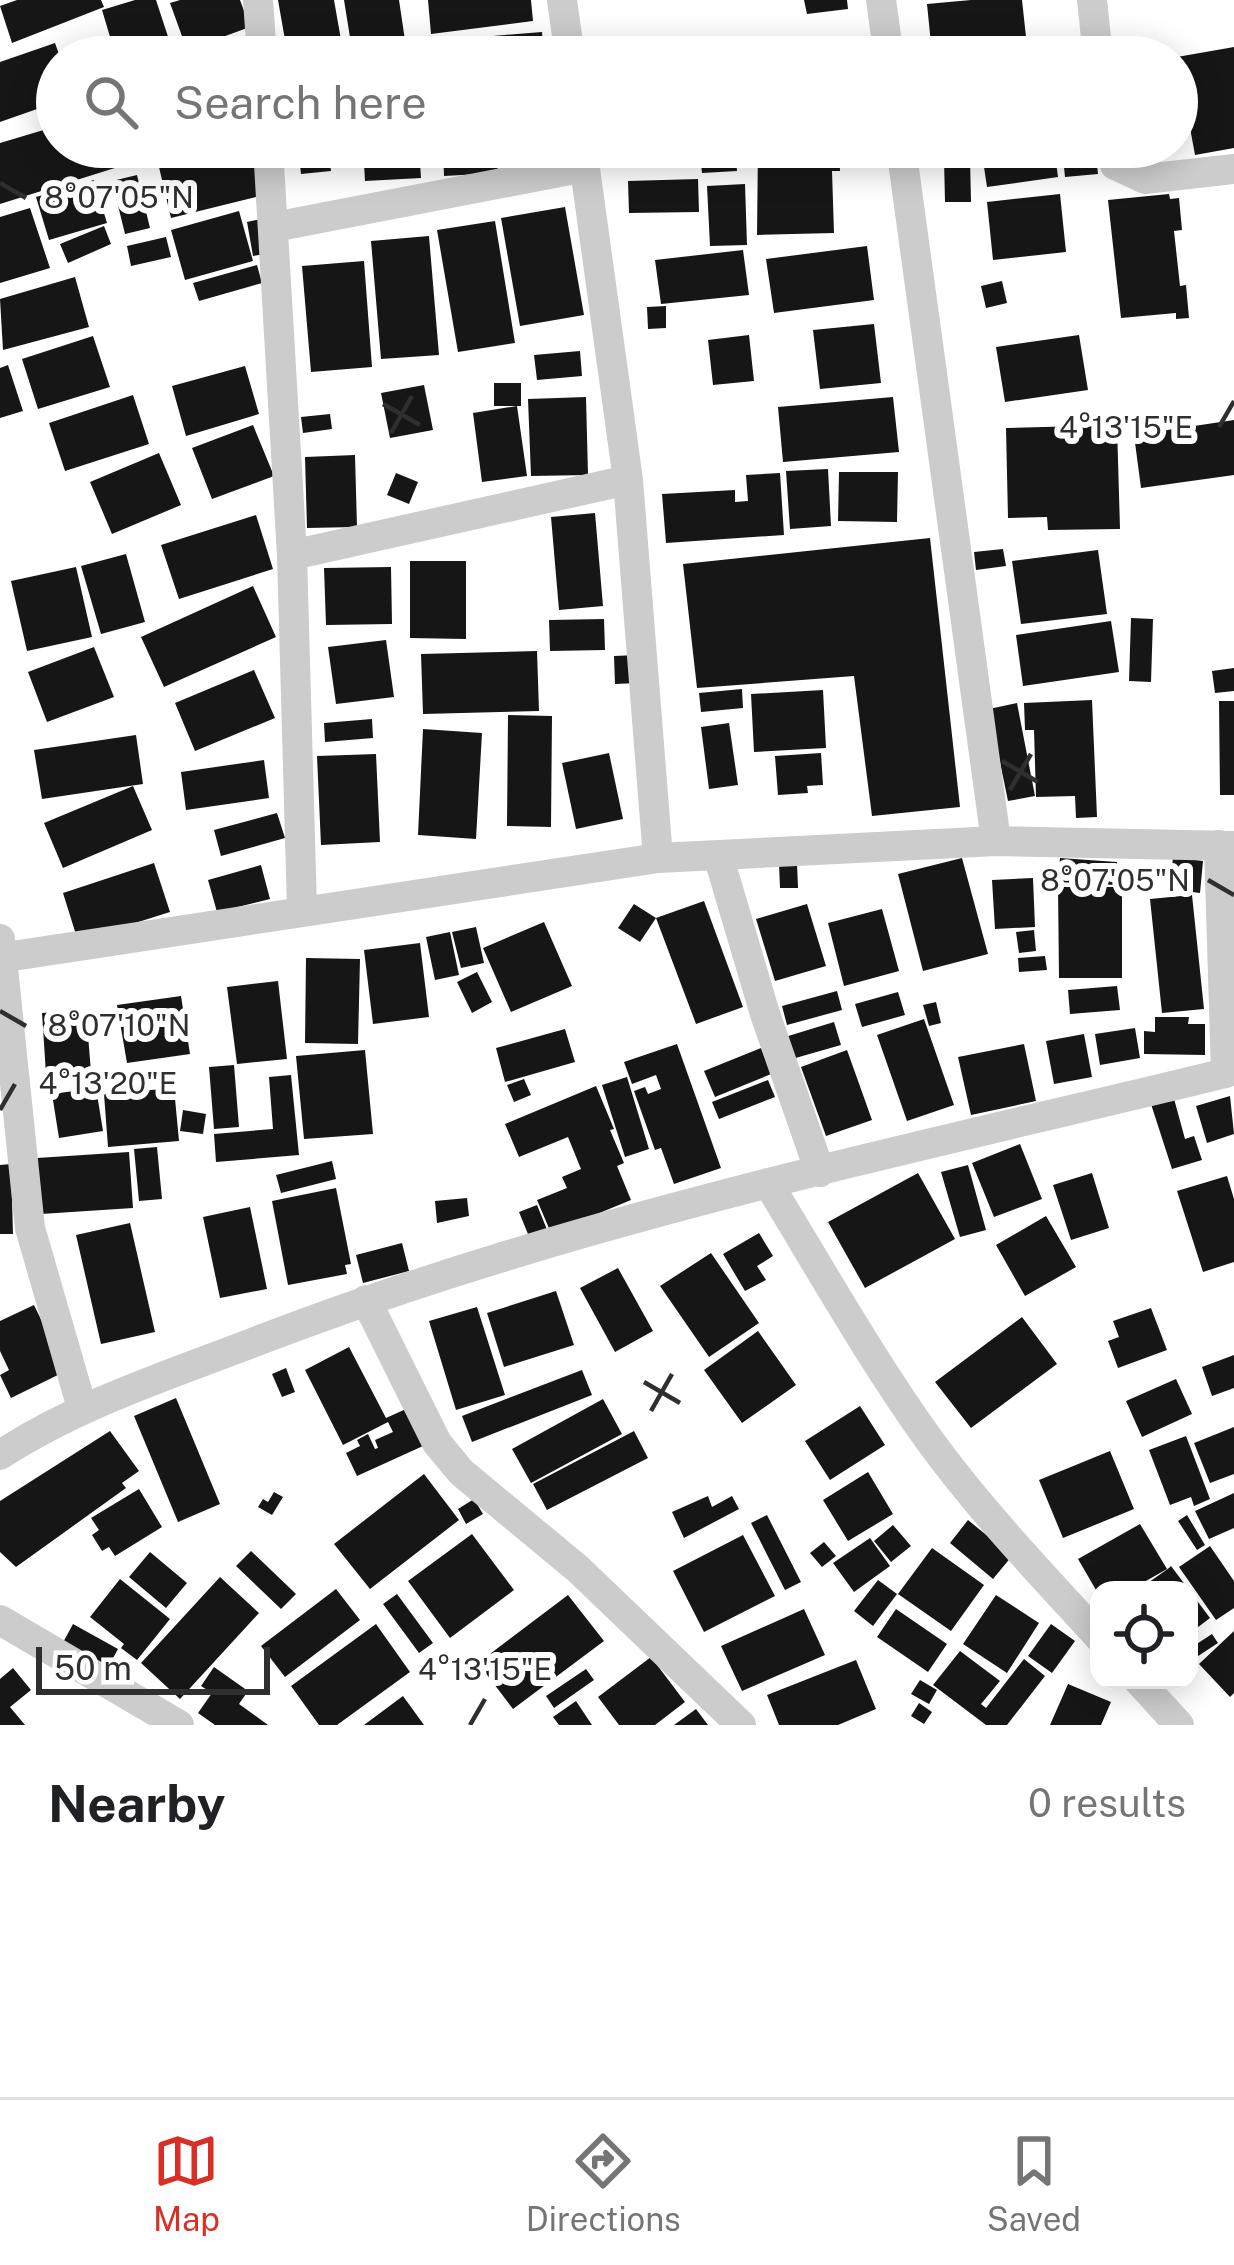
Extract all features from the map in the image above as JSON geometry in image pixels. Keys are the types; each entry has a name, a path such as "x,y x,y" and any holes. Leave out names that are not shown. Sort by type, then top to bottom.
{"street":[{"path":"258,0 261,36"},
{"path":"562,0 567,36"},
{"path":"881,0 886,36"},
{"path":"1092,0 1096,36"},
{"path":"270,168 292,555 302,910"},
{"path":"274,226 534,168"},
{"path":"585,168 628,480 658,858"},
{"path":"905,168 996,841"},
{"path":"1121,168 1145,179 1234,169"},
{"path":"292,555 628,480"},
{"path":"0,1454 82,1408 366,1300 768,1183 1230,1084 1226,846 996,841 658,858 1,952 30,1228 82,1408"},
{"path":"718,855 765,1014 820,1172"},
{"path":"768,1183 932,1443 989,1516 1090,1627"},
{"path":"366,1300 437,1443 461,1472 578,1569 741,1725"},
{"path":"0,1620 179,1725"},
{"path":"1146,1689 1179,1725"}],"building":[{"path":"17,0 101,0 104,7 12,43 0,6"},
{"path":"135,0 156,0 168,36 110,36 102,10"},
{"path":"240,0 250,27 225,36 182,36 170,3"},
{"path":"278,0 334,0 340,36 284,36"},
{"path":"344,0 399,0 404,36 350,36"},
{"path":"428,0 531,0 533,21 431,34"},
{"path":"804,0 847,0 848,9 807,14"},
{"path":"1022,0 1026,36 930,36 927,4"},
{"path":"542,32 542,36 493,36"},
{"path":"1234,47 1234,148 1198,154 1198,53"},
{"path":"36,50 36,109 0,122 0,62"},
{"path":"36,132 36,168 115,168 0,204 0,143"},
{"path":"159,168 261,168 268,194 171,218"},
{"path":"300,168 331,168 331,171 301,174"},
{"path":"364,168 420,168 421,178 365,181"},
{"path":"444,168 498,168 498,173 444,176"},
{"path":"701,168 737,168 737,171 702,173"},
{"path":"758,168 840,168 832,171 834,233 757,235"},
{"path":"944,168 970,168 971,202 945,202"},
{"path":"984,168 1057,168 1058,177 987,187"},
{"path":"1064,168 1097,168 1098,174 1065,177"},
{"path":"137,175 150,228 125,234 112,181"},
{"path":"698,179 699,212 629,213 628,181"},
{"path":"94,180 107,223 49,240 36,197"},
{"path":"745,184 747,245 710,246 707,186"},
{"path":"1060,194 1066,252 993,260 987,202"},
{"path":"1169,194 1170,199 1179,198 1182,230 1174,231 1189,318 1176,319 1176,313 1121,318 1108,200"},
{"path":"565,207 584,315 520,326 501,218"},
{"path":"30,208 50,268 0,283 0,217"},
{"path":"239,211 253,261 185,280 171,230"},
{"path":"265,218 272,253 253,256 247,222"},
{"path":"495,221 515,343 458,352 437,230"},
{"path":"104,226 111,244 68,263 60,244"},
{"path":"429,236 439,355 381,359 371,241"},
{"path":"166,237 171,257 131,266 127,246"},
{"path":"867,246 874,300 774,313 766,259"},
{"path":"743,250 749,295 661,304 655,260"},
{"path":"364,261 372,367 311,372 302,266"},
{"path":"257,265 262,283 199,301 193,283"},
{"path":"75,277 89,327 3,350 0,299"},
{"path":"1002,281 1007,303 986,308 981,286"},
{"path":"666,306 666,328 648,329 647,307"},
{"path":"874,324 881,383 820,389 813,330"},
{"path":"749,335 754,381 713,385 708,340"},
{"path":"1079,335 1088,390 1005,402 996,347"},
{"path":"93,336 110,387 38,409 22,359"},
{"path":"580,351 582,376 537,380 534,355"},
{"path":"8,365 23,411 0,418 0,368"},
{"path":"245,366 259,414 186,436 172,386"},
{"path":"494,383 521,383 521,406 494,406"},
{"path":"424,385 433,430 390,438 381,393"},
{"path":"133,395 149,444 65,471 49,423"},
{"path":"586,397 588,475 531,476 528,399"},
{"path":"893,397 899,452 783,462 778,407"},
{"path":"517,406 527,476 482,482 473,413"},
{"path":"330,414 332,429 303,433 301,417"},
{"path":"1234,420 1234,475 1141,488 1134,435"},
{"path":"253,425 274,476 212,499 192,448"},
{"path":"1117,425 1120,529 1048,530 1047,517 1008,518 1006,428"},
{"path":"159,453 181,505 112,534 90,482"},
{"path":"355,455 357,527 307,528 305,457"},
{"path":"828,469 831,526 790,529 786,471"},
{"path":"839,472 898,472 897,522 838,521"},
{"path":"396,473 418,482 409,504 387,495"},
{"path":"780,473 784,535 666,543 662,494 735,490 735,502 748,501 746,475"},
{"path":"595,513 603,606 559,610 551,517"},
{"path":"256,515 273,569 179,599 161,545"},
{"path":"930,538 960,807 872,816 854,676 697,688 683,564"},
{"path":"1003,549 1006,566 976,570 974,552"},
{"path":"1098,550 1107,614 1021,624 1012,561"},
{"path":"126,554 145,622 101,634 81,566"},
{"path":"410,561 466,561 466,639 410,638"},
{"path":"76,567 92,637 27,651 11,581"},
{"path":"391,567 392,624 326,625 324,568"},
{"path":"253,586 276,637 164,687 141,637"},
{"path":"1131,618 1153,619 1151,682 1129,681"},
{"path":"604,619 605,650 550,651 549,620"},
{"path":"1111,621 1119,672 1023,686 1016,635"},
{"path":"386,640 394,697 336,704 328,647"},
{"path":"94,647 114,697 47,722 28,672"},
{"path":"537,651 539,711 423,714 421,654"},
{"path":"637,655 638,683 615,684 614,656"},
{"path":"1234,668 1234,691 1215,693 1212,671"},
{"path":"254,670 275,718 195,751 175,703"},
{"path":"742,689 743,708 701,712 699,693"},
{"path":"823,690 826,748 754,752 751,694"},
{"path":"1092,700 1097,817 1076,818 1075,796 1036,797 1034,730 1025,730 1024,703"},
{"path":"1219,701 1234,701 1234,795 1220,795"},
{"path":"1017,703 1035,796 1008,801 989,709"},
{"path":"508,715 552,716 551,827 507,826"},
{"path":"372,719 373,738 325,742 324,723"},
{"path":"729,723 738,785 709,789 701,727"},
{"path":"423,729 482,733 476,839 418,835"},
{"path":"136,735 143,784 42,799 34,750"},
{"path":"609,753 623,819 576,829 562,763"},
{"path":"821,753 823,785 807,786 808,793 778,795 775,756"},
{"path":"376,754 380,842 321,845 317,756"},
{"path":"264,760 269,798 186,810 181,772"},
{"path":"133,786 152,830 63,868 44,823"},
{"path":"277,813 285,838 221,856 214,830"},
{"path":"1173,857 1203,861 1200,893 1170,889"},
{"path":"962,858 988,954 923,971 898,874"},
{"path":"1060,858 1117,862 1116,885 1058,882"},
{"path":"154,863 170,912 78,941 63,893"},
{"path":"797,863 798,888 780,888 779,864"},
{"path":"261,865 270,899 217,912 208,880"},
{"path":"1033,878 1035,927 995,929 992,880"},
{"path":"1058,887 1122,887 1122,978 1059,978"},
{"path":"1192,895 1204,1009 1162,1013 1150,899"},
{"path":"704,901 743,1007 696,1024 656,918"},
{"path":"634,904 656,918 640,942 618,928"},
{"path":"807,904 826,966 775,981 756,919"},
{"path":"882,909 899,971 844,986 828,923"},
{"path":"544,922 572,986 511,1012 483,948"},
{"path":"476,927 484,963 461,968 452,932"},
{"path":"1034,930 1036,951 1019,953 1016,932"},
{"path":"450,932 459,975 435,980 426,937"},
{"path":"420,943 429,1017 373,1024 364,950"},
{"path":"1045,956 1047,970 1019,972 1018,958"},
{"path":"306,958 360,959 358,1044 305,1043"},
{"path":"477,972 492,1002 472,1013 457,982"},
{"path":"278,981 287,1059 237,1064 227,987"},
{"path":"1117,986 1120,1010 1070,1014 1068,990"},
{"path":"837,991 842,1010 787,1025 782,1006"},
{"path":"898,992 905,1015 862,1027 855,1004"},
{"path":"181,996 190,1054 127,1063 117,1005"},
{"path":"936,1002 941,1023 929,1026 923,1005"},
{"path":"86,1010 91,1072 46,1074 42,1013"},
{"path":"1155,1017 1189,1017 1188,1024 1205,1024 1205,1055 1144,1054 1144,1031 1155,1032"},
{"path":"924,1019 954,1105 907,1121 877,1035"},
{"path":"834,1022 841,1045 792,1059 785,1037"},
{"path":"1135,1028 1140,1058 1100,1065 1095,1034"},
{"path":"565,1029 575,1062 505,1082 496,1048"},
{"path":"1084,1034 1092,1077 1054,1084 1046,1041"},
{"path":"677,1044 721,1168 674,1184 661,1148 655,1150 634,1091 645,1087 648,1094 661,1089 656,1075 632,1084 624,1062"},
{"path":"1024,1044 1036,1101 971,1115 958,1057"},
{"path":"761,1048 771,1074 715,1097 704,1071"},
{"path":"365,1050 373,1134 304,1139 296,1056"},
{"path":"847,1050 872,1120 826,1136 801,1067"},
{"path":"234,1065 239,1127 214,1129 209,1067"},
{"path":"291,1075 299,1155 216,1162 214,1134 273,1129 269,1077"},
{"path":"627,1077 649,1149 625,1157 602,1085"},
{"path":"524,1079 531,1095 514,1102 507,1085"},
{"path":"768,1080 775,1097 719,1119 712,1102"},
{"path":"596,1086 614,1129 610,1130 624,1163 617,1166 631,1200 551,1233 537,1200 567,1188 562,1177 581,1169 568,1137 519,1157 505,1124"},
{"path":"96,1088 103,1131 59,1138 52,1094"},
{"path":"174,1088 179,1141 108,1147 104,1094"},
{"path":"1173,1095 1185,1139 1194,1136 1202,1160 1172,1169 1150,1101"},
{"path":"1230,1096 1234,1134 1207,1143 1196,1106"},
{"path":"183,1110 206,1114 203,1134 180,1131"},
{"path":"1020,1144 1042,1199 994,1217 972,1163"},
{"path":"157,1147 162,1199 139,1201 134,1149"},
{"path":"129,1152 133,1208 41,1214 37,1158"},
{"path":"332,1161 336,1179 281,1193 276,1175"},
{"path":"11,1164 13,1234 0,1234 0,1165"},
{"path":"968,1165 986,1230 960,1237 941,1172"},
{"path":"918,1173 955,1239 865,1288 828,1222"},
{"path":"1092,1173 1109,1228 1071,1240 1053,1185"},
{"path":"1227,1176 1234,1199 1234,1262 1203,1272 1177,1191"},
{"path":"336,1188 351,1264 345,1265 347,1274 288,1285 272,1201"},
{"path":"467,1198 469,1216 437,1223 435,1201"},
{"path":"537,1205 548,1232 530,1239 519,1212"},
{"path":"250,1207 267,1289 220,1298 203,1217"},
{"path":"1046,1216 1076,1267 1025,1296 996,1245"},
{"path":"130,1223 155,1332 101,1344 76,1235"},
{"path":"759,1233 773,1256 757,1266 766,1280 745,1291 723,1254"},
{"path":"402,1243 409,1271 363,1283 356,1255"},
{"path":"711,1253 759,1323 709,1357 660,1286"},
{"path":"618,1268 653,1331 615,1352 580,1288"},
{"path":"556,1291 574,1345 504,1367 487,1313"},
{"path":"34,1305 66,1371 11,1398 0,1375 9,1370 0,1351 0,1321"},
{"path":"477,1307 505,1395 456,1410 429,1321"},
{"path":"1151,1308 1167,1350 1118,1368 1108,1341 1119,1337 1113,1321"},
{"path":"1022,1317 1057,1364 971,1428 935,1382"},
{"path":"758,1331 796,1385 742,1423 704,1370"},
{"path":"349,1347 386,1418 406,1409 423,1446 357,1476 346,1453 360,1446 357,1440 368,1434 378,1448 375,1440 393,1432 388,1422 343,1445 305,1370"},
{"path":"1234,1355 1234,1388 1212,1396 1202,1367"},
{"path":"286,1368 295,1392 282,1397 272,1374"},
{"path":"582,1370 592,1395 472,1442 462,1416"},
{"path":"1176,1379 1192,1414 1142,1437 1126,1401"},
{"path":"176,1398 220,1504 178,1522 134,1416"},
{"path":"603,1399 622,1434 531,1483 512,1449"},
{"path":"860,1406 885,1445 830,1480 805,1441"},
{"path":"1234,1427 1234,1474 1210,1483 1194,1443"},
{"path":"110,1431 139,1471 122,1483 126,1488 16,1567 0,1552 0,1501"},
{"path":"634,1431 648,1458 547,1510 533,1484"},
{"path":"1186,1436 1210,1499 1194,1506 1191,1497 1170,1505 1149,1450"},
{"path":"1110,1451 1134,1509 1063,1538 1039,1480"},
{"path":"868,1472 893,1514 848,1541 823,1500"},
{"path":"424,1474 459,1520 370,1589 334,1544"},
{"path":"139,1489 162,1527 115,1556 109,1547 102,1551 92,1535 99,1530 91,1518"},
{"path":"274,1492 283,1497 272,1515 258,1507"},
{"path":"1234,1493 1234,1528 1209,1539 1195,1511"},
{"path":"708,1496 712,1507 732,1496 739,1509 684,1538 672,1512"},
{"path":"474,1499 483,1514 466,1524 458,1509"},
{"path":"767,1515 801,1582 785,1590 751,1523"},
{"path":"1187,1515 1205,1545 1197,1550 1178,1521"},
{"path":"968,1520 1012,1556 993,1579 950,1543"},
{"path":"1140,1524 1167,1569 1146,1581 1091,1581 1078,1559"},
{"path":"893,1525 911,1546 891,1562 874,1541"},
{"path":"472,1534 514,1590 450,1638 408,1581"},
{"path":"743,1535 775,1596 704,1632 673,1571"},
{"path":"870,1538 890,1566 854,1592 833,1563"},
{"path":"824,1542 836,1556 822,1567 810,1553"},
{"path":"1210,1546 1234,1581 1234,1608 1216,1620 1198,1594 1198,1581 1189,1581 1179,1567"},
{"path":"932,1548 984,1585 951,1631 898,1594"},
{"path":"251,1551 296,1594 281,1609 236,1566"},
{"path":"150,1552 187,1583 166,1608 129,1577"},
{"path":"1169,1568 1182,1581 1151,1581"},
{"path":"220,1577 259,1613 180,1699 141,1663"},
{"path":"120,1579 170,1619 137,1660 90,1617"},
{"path":"878,1580 897,1594 873,1626 854,1611"},
{"path":"336,1589 360,1620 285,1677 261,1646"},
{"path":"397,1594 433,1643 419,1653 383,1604"},
{"path":"568,1595 604,1641 513,1709 478,1663"},
{"path":"996,1595 1039,1623 1007,1673 963,1644"},
{"path":"1198,1602 1210,1618 1198,1627"},
{"path":"804,1609 825,1655 742,1691 721,1646"},
{"path":"896,1609 947,1644 928,1672 877,1637"},
{"path":"73,1624 118,1649 105,1673 60,1648"},
{"path":"376,1624 410,1672 337,1725 319,1725 291,1686"},
{"path":"1051,1624 1075,1641 1052,1673 1028,1656"},
{"path":"1234,1631 1234,1693 1230,1697 1199,1664"},
{"path":"1212,1634 1218,1643 1198,1656 1198,1643"},
{"path":"960,1651 1000,1681 981,1704 986,1708 1024,1659 1045,1676 1007,1725 986,1725 933,1685"},
{"path":"651,1657 685,1702 655,1725 619,1725 598,1697"},
{"path":"856,1660 876,1709 838,1725 779,1725 767,1695"},
{"path":"214,1667 248,1691 239,1704 268,1725 215,1725 198,1713 212,1693 201,1686"},
{"path":"13,1668 31,1690 10,1707 25,1725 0,1725 0,1679"},
{"path":"586,1669 594,1680 554,1708 546,1696"},
{"path":"920,1680 937,1690 929,1704 911,1694"},
{"path":"1068,1684 1111,1702 1101,1725 1050,1725"},
{"path":"403,1696 424,1725 364,1725"},
{"path":"576,1701 592,1725 559,1725 553,1717"},
{"path":"919,1703 932,1712 924,1724 911,1716"},
{"path":"696,1709 708,1725 674,1725"}]}
